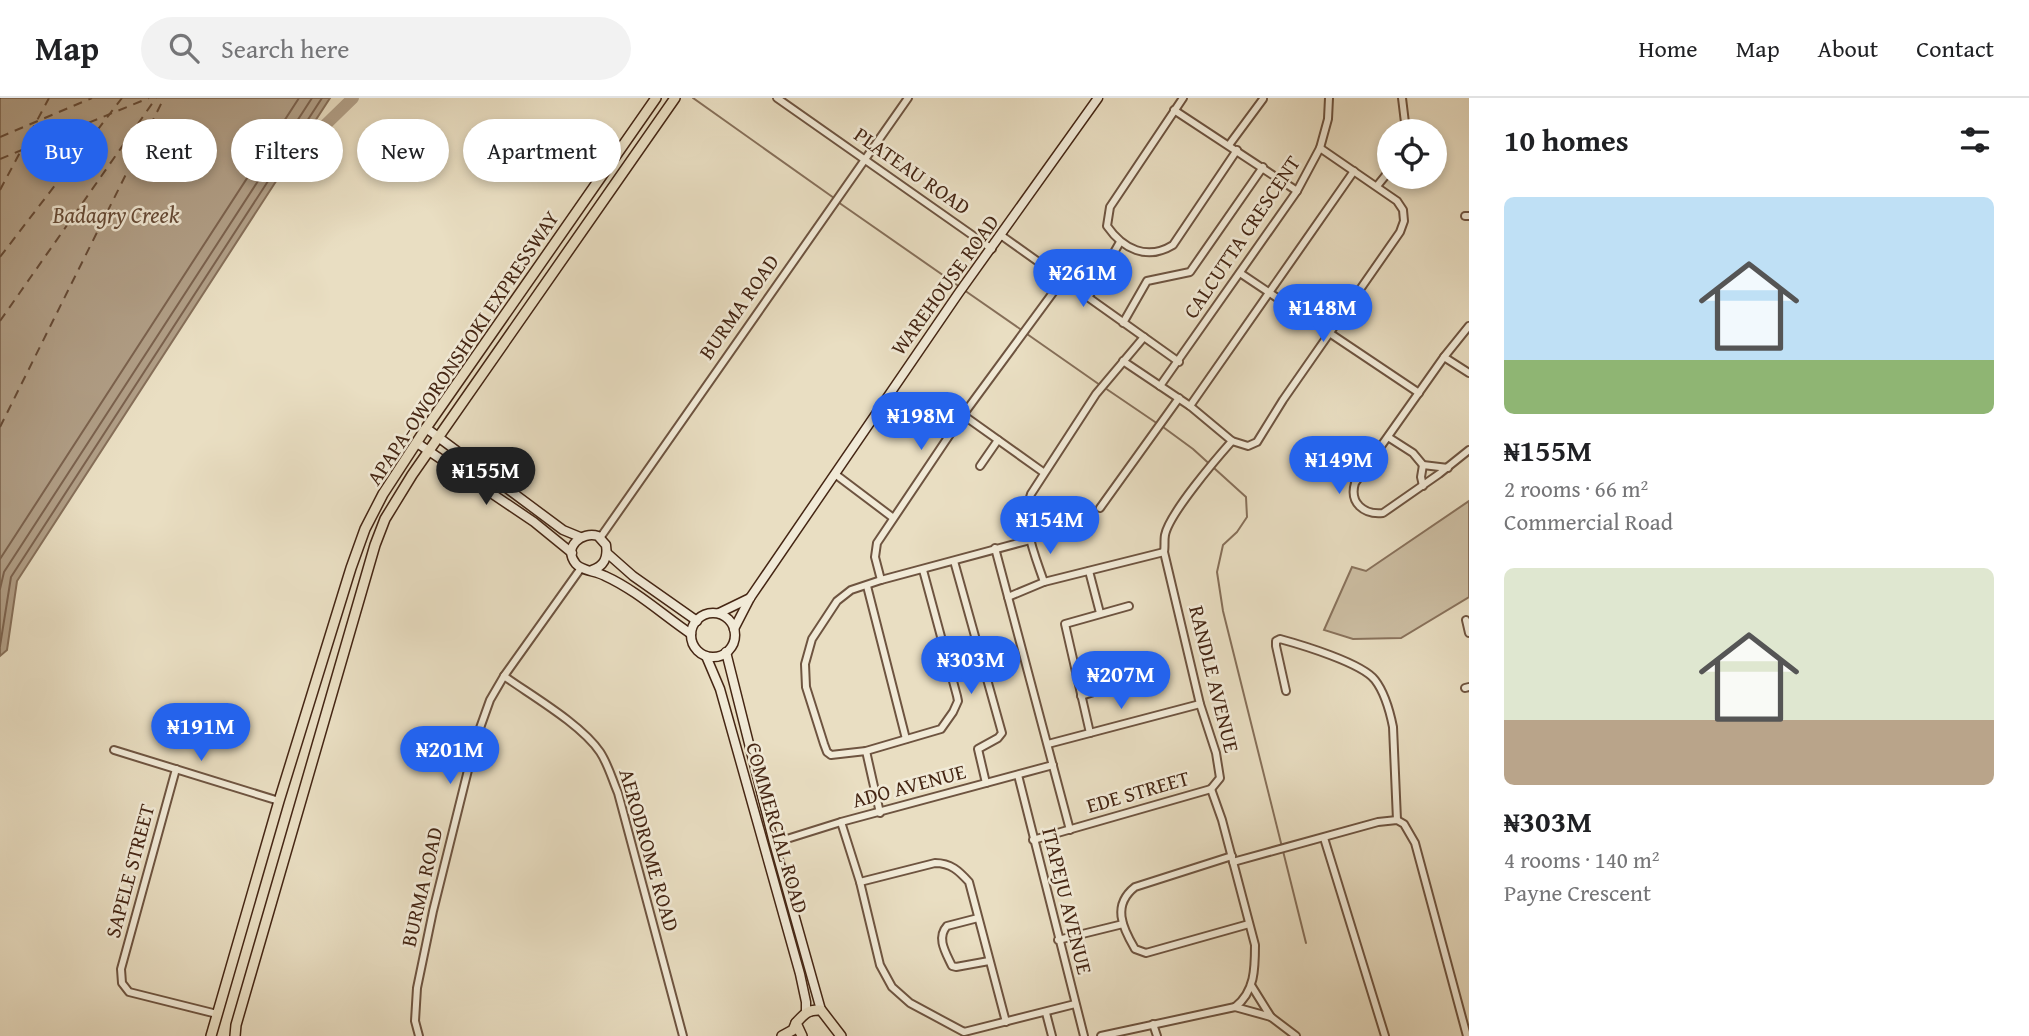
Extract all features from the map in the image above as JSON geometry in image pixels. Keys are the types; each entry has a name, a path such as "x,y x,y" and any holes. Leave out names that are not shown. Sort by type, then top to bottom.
{"main road":[{"name":"APAPA-OWORONSHOKI EXPRESSWAY","path":"211,1036 279,802 365,529 383,494 426,428 656,98"},
{"name":"APAPA-OWORONSHOKI EXPRESSWAY","path":"235,1036 243,999 375,545 385,519 675,98"},
{"name":"WAREHOUSE ROAD","path":"734,629 750,598 958,294 1098,98"},
{"path":"426,428 563,530 580,537"},
{"path":"417,443 534,522 572,552 576,564 581,568 610,578 691,634 695,648 706,656 713,657 726,652 734,641 734,629 729,620 719,613 709,614 697,621 691,634"},
{"path":"572,552 575,541 580,537 592,534 600,538 606,545 607,553 603,564 592,570"},
{"path":"607,553 633,576 697,621"},
{"name":"WAREHOUSE ROAD","path":"719,613 750,598"},
{"name":"COMMERCIAL ROAD","path":"726,652 774,844 821,1010"},
{"name":"COMMERCIAL ROAD","path":"706,656 720,688 800,974 806,1012"},
{"path":"782,1036 793,1030 806,1012 821,1010 841,1036"},
{"path":"796,1023 802,1036"}],"street":[{"name":"PLATEAU ROAD","path":"777,98 992,249"},
{"name":"BURMA ROAD","path":"600,538 908,98"},
{"path":"1183,98 1110,207 1107,226 1120,242 1144,253 1165,250 1173,245 1237,149"},
{"name":"CALCUTTA CRESCENT","path":"1160,386 1297,191 1320,148 1328,119 1329,98"},
{"path":"1402,98 1405,119"},
{"path":"1229,145 1263,99"},
{"path":"1174,110 1297,191"},
{"path":"1320,148 1377,186"},
{"path":"1123,323 1147,281 1190,272 1263,167"},
{"path":"1190,406 1354,171"},
{"path":"1123,361 1190,406 1232,441 1248,446 1257,442 1283,400 1394,242 1404,221 1403,210 1397,201 1381,189"},
{"path":"1002,236 1179,362"},
{"path":"1089,296 1120,242"},
{"path":"1240,273 1419,393"},
{"path":"881,580 875,551 892,517 1063,279"},
{"path":"1469,326 1444,357 1355,484 1352,493 1364,511 1383,513 1448,468 1469,450"},
{"path":"1044,582 1030,540 1027,503 1043,472 1097,394 1143,337"},
{"path":"1444,357 1469,373"},
{"path":"1100,508 1179,398"},
{"path":"963,415 1043,472"},
{"path":"1388,437 1413,453 1423,465 1448,468"},
{"path":"980,466 998,440"},
{"name":"RANDLE AVENUE","path":"1232,441 1212,462 1171,521 1165,535 1164,552 1200,704 1216,753 1220,778 1211,789 1255,945 1251,985"},
{"path":"1423,465 1423,486"},
{"path":"835,474 892,517"},
{"path":"923,570 958,701 941,729 866,751 836,755 827,752 806,687 805,664 812,639 836,601 851,590 881,580 1030,540"},
{"path":"995,548 1070,830"},
{"path":"1008,597 1044,582 1164,552"},
{"path":"954,561 1002,733 978,749 986,783"},
{"name":"BURMA ROAD","path":"419,1036 415,1021 417,988 475,742 490,701 504,676 581,568"},
{"path":"1089,571 1100,613"},
{"path":"867,586 905,738"},
{"path":"1090,733 1065,624 1129,606"},
{"path":"1465,620 1469,632"},
{"path":"1286,691 1276,646 1276,641 1280,639 1313,648 1364,671 1375,679 1394,727 1397,820"},
{"name":"AERODROME ROAD","path":"504,676 582,732 600,751 618,793 682,1036"},
{"path":"1081,696 1148,676"},
{"path":"1048,744 1200,704"},
{"path":"114,750 279,802"},
{"path":"866,751 880,813"},
{"name":"ADO AVENUE","path":"774,844 841,822 1053,765"},
{"name":"SAPELE STREET","path":"176,769 121,970 122,983 130,992 217,1014"},
{"name":"ITAPEJU AVENUE","path":"1017,775 1084,1036"},
{"name":"EDE STREET","path":"1034,840 1211,789"},
{"path":"1249,924 1146,953 1135,949 1123,924 1121,910 1124,895 1135,887 1232,859 1324,838 1378,822 1397,820 1404,824 1415,843 1467,1036"},
{"path":"841,822 860,881 880,965 892,987 910,1003 965,1034 1075,1004"},
{"path":"1324,838 1385,1036"},
{"path":"860,881 945,863 969,882 1006,1022"},
{"path":"978,918 947,926 941,935 945,951 952,966 956,967 989,961"},
{"path":"1058,940 1123,924"},
{"path":"1235,1007 1242,1001 1251,985 1271,1017 1296,1036"},
{"path":"1101,1036 1235,1007 1271,1017"},
{"path":"1046,1013 1052,1036"},
{"path":"1153,1024 1157,1036"}],"shaded area":[{"path":"1469,501 1469,597 1401,638 1353,639 1324,630 1352,567 1366,571"}],"water":[{"name":"Badagry Creek","path":"0,98 330,98 316,119 231,119 231,182 276,182 17,581 7,650 0,656"}],"waterway":[{"name":"Badagry Creek","path":"331,119 353,98"},
{"path":"693,98 834,198"},
{"path":"838,202 960,287"},
{"path":"964,290 1023,331"},
{"path":"1027,334 1100,385"},
{"path":"1105,388 1158,424"},
{"path":"1163,427 1193,449 1246,497 1247,517 1237,532 1223,545 1217,572 1223,611 1306,943"}],"ferry route":[{"path":"0,190 49,98"},
{"path":"0,137 92,98"},
{"path":"0,257 122,98"},
{"path":"0,159 149,98"},
{"path":"0,321 156,98"},
{"path":"0,427 164,98"}]}
